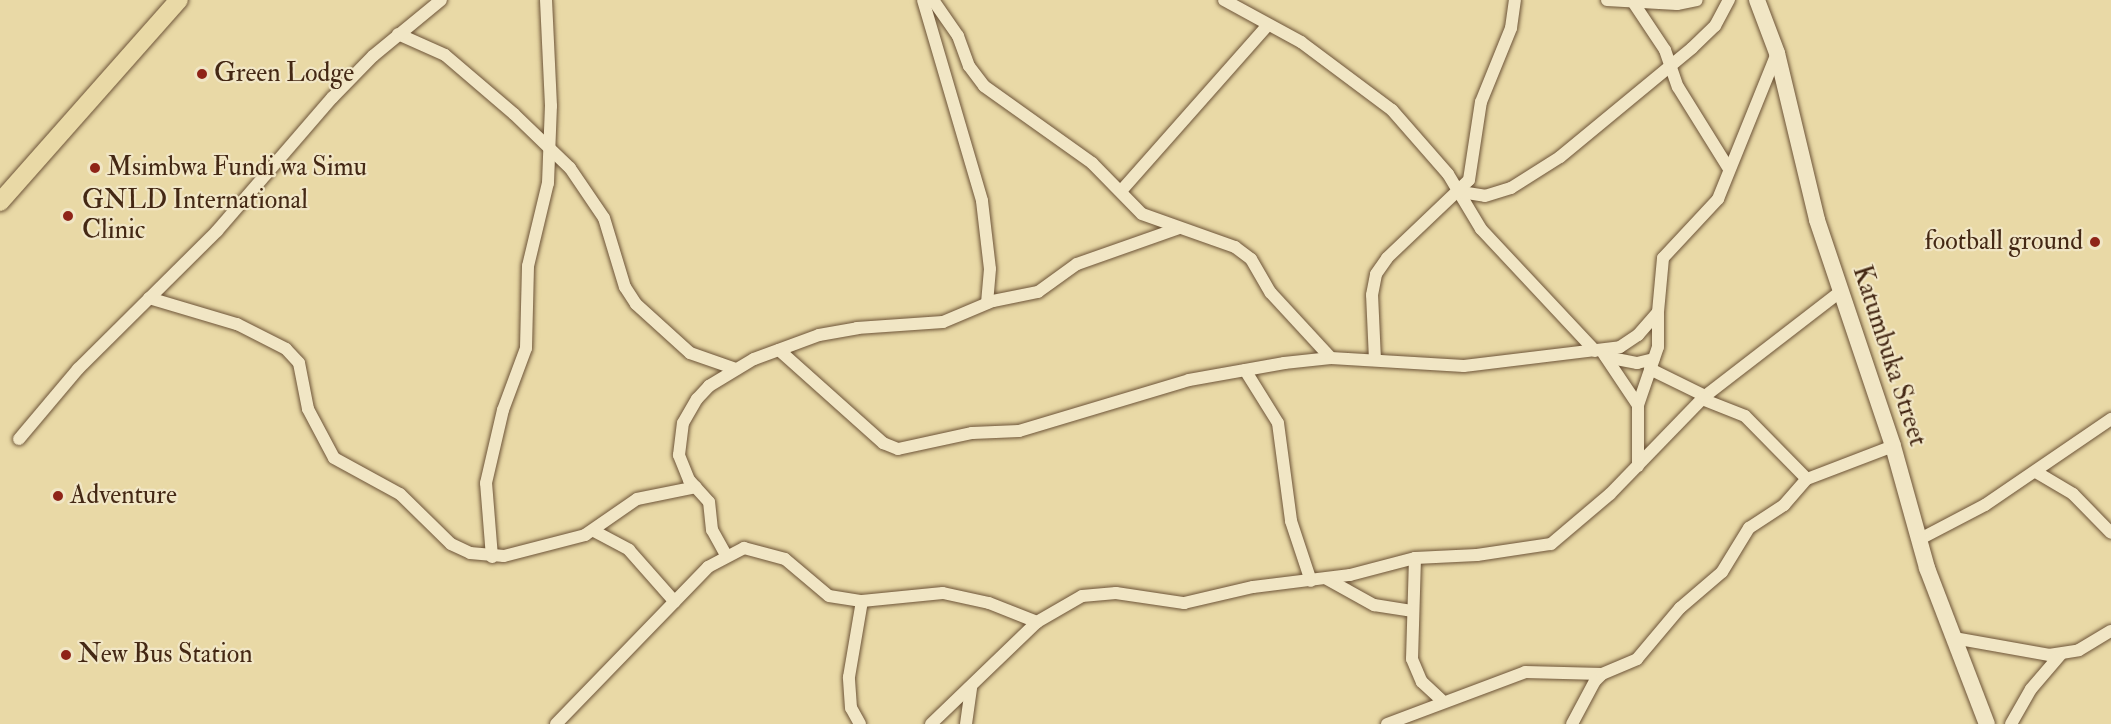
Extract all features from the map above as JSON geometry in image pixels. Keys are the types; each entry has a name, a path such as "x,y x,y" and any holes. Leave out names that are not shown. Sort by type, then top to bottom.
{"main road":[{"path":"0,202 179,0"},
{"name":"Katumbuka Street","path":"1757,0 1777,53 1817,220 1893,446 1920,539 1987,724"}],"street":[{"path":"20,439 78,369 217,231 332,98 398,34 441,0"},
{"path":"492,557 486,505 487,477 503,410 526,348 528,266 546,200 550,150 546,0"},
{"path":"923,0 982,201 990,269 987,303"},
{"path":"933,0 958,36 969,66 984,86 1092,163 1142,214 1235,247 1251,259 1271,293 1331,358"},
{"path":"1224,0 1320,54 1392,110 1461,192 1487,235 1600,353 1638,405"},
{"path":"1375,360 1372,296 1376,274 1387,258 1461,192 1472,173 1481,102 1511,28 1515,0"},
{"path":"1607,0 1677,4 1697,0"},
{"path":"1461,192 1485,196 1511,188 1560,157 1671,66 1715,26 1729,0"},
{"path":"1633,2 1665,50 1678,87 1729,169"},
{"path":"1121,191 1267,26"},
{"path":"398,34 445,56 514,114 570,168 600,209 610,231 625,286 636,304 690,353 736,369"},
{"path":"1638,466 1638,405 1652,364 1663,258 1718,199 1777,53"},
{"path":"726,555 712,530 710,504 696,487 681,462 680,434 697,399 736,369 779,350 833,331 943,322 987,303 1038,292 1077,264 1179,228"},
{"path":"931,724 1037,622 1070,600 1092,594 1116,593 1184,603 1253,587 1327,579 1415,558 1477,555 1551,544 1638,466 1704,398 1840,292"},
{"path":"149,298 225,319 275,340 299,363 308,409 334,458 400,494 451,544 492,557 594,531 637,499 696,487"},
{"path":"779,350 882,443 898,449 972,433 1019,431 1190,380 1331,358 1464,366 1600,353 1630,342 1658,312"},
{"path":"1600,353 1637,363 1652,364 1704,398 1745,416 1807,479"},
{"path":"1245,370 1278,423 1291,521 1311,581"},
{"path":"1920,539 1985,505 2111,419"},
{"path":"1387,724 1441,700 1531,670 1602,674 1637,659 1680,608 1722,572 1749,528 1784,505 1807,479 1893,446"},
{"path":"2036,472 2073,494 2111,533"},
{"path":"594,531 629,550 675,602"},
{"path":"556,724 708,567 726,555 744,548 778,556 792,564 829,596 862,601 943,593 989,603 1037,622"},
{"path":"1415,558 1412,611 1415,669 1441,700"},
{"path":"1327,579 1374,605 1412,611"},
{"path":"860,724 851,708 849,676 862,601"},
{"path":"1954,638 2033,653 2061,654 2079,650 2111,631"},
{"path":"2011,724 2031,689 2061,654"},
{"path":"1572,724 1602,674"},
{"path":"966,724 971,686"}],"place":[{"name":"Green Lodge","path":"202,74"},
{"name":"Msimbwa Fundi wa Simu","path":"95,168"},
{"name":"GNLD International Clinic","path":"68,216"},
{"name":"football ground","path":"2095,242"},
{"name":"Adventure","path":"58,496"},
{"name":"New Bus Station","path":"66,655"}]}
